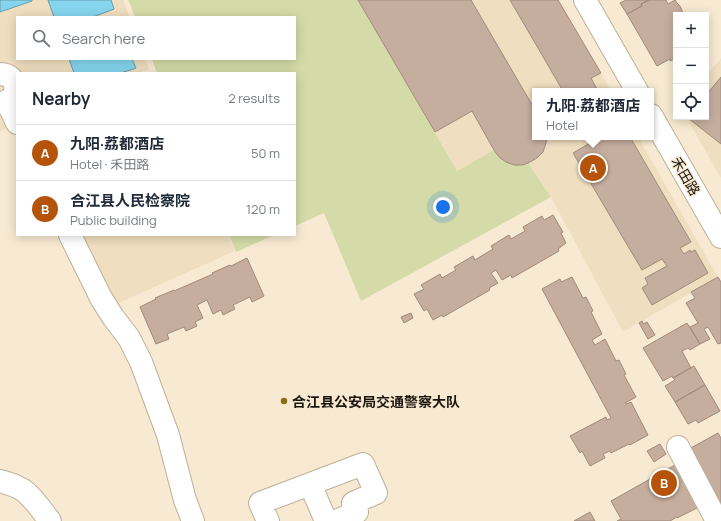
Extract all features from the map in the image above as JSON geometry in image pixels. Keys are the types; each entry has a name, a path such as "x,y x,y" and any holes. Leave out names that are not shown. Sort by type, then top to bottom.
{"street":[{"path":"585,0 635,88"},
{"path":"0,74 10,77 15,83 16,90 13,97 4,102 16,121"},
{"name":"禾田路","path":"654,120 721,237"},
{"path":"70,236 101,298 129,338 141,362 168,435 185,500 193,521"},
{"path":"678,447 717,521"},
{"path":"268,521 260,503 363,464 376,494 353,503 357,512 336,521"},
{"path":"0,481 23,490 29,495 50,521"},
{"path":"310,484 326,521"},
{"path":"0,489 19,498 37,521"}],"shaded area":[{"path":"0,0 123,0 130,16 16,16 16,60 145,60 149,69 142,72 16,72 16,124 0,131"},
{"path":"358,0 559,0 609,88 532,88 532,140 640,140 718,277 623,332 551,197 528,163 514,165 506,162 499,157 494,150 457,171"},
{"path":"721,58 721,178 688,120 709,120 709,72"},
{"path":"83,236 228,236 235,251 114,305"}],"green space":[{"path":"128,0 358,0 457,171 494,150 501,158 513,164 528,163 551,197 361,301 324,213 296,226 296,72 157,72 152,60 296,60 296,16 135,16"},
{"path":"229,236 272,236 236,252"}],"water":[{"path":"0,0 32,0 32,1 0,12"},
{"path":"48,0 111,0 114,9 96,16 54,16"},
{"path":"69,60 132,60 136,68 124,72 74,72"}],"building":[{"path":"358,0 471,0 532,105 532,140 546,140 543,152 537,158 522,165 514,165 499,157 472,111 435,132"},
{"path":"510,0 558,0 601,73 591,78 596,88 561,88"},
{"path":"626,0 649,0 641,4 642,6 627,14 620,3"},
{"path":"649,0 666,0 668,4 675,0 680,6 683,12 673,12 673,60 670,61 670,59 657,66 627,14 642,6 641,4"},
{"path":"721,77 721,144 691,120 709,120 709,91"},
{"path":"591,140 632,140 691,242 680,248 684,254 690,250 691,252 695,250 708,273 652,305 642,288 648,284 645,278 667,266 662,259 642,270 573,153 592,142"},
{"path":"553,215 563,232 561,233 566,243 558,249 559,251 512,278 511,275 502,280 496,270 491,273 498,283 489,288 490,290 443,317 442,315 433,320 427,309 424,311 414,294 424,289 421,285 440,274 442,278 456,270 454,267 473,256 475,260 493,249 491,246 509,235 511,239 525,231 523,227 542,216 544,220"},
{"path":"247,258 264,296 252,302 250,297 233,305 235,309 223,315 221,310 213,314 207,300 197,305 203,318 195,322 197,326 186,331 184,327 167,334 169,339 156,344 140,307 156,299 155,298"},
{"path":"572,277 583,298 586,297 593,311 591,312 602,334 592,340 595,345 605,339 616,361 619,360 626,374 624,375 636,397 625,403 631,402 648,435 630,445 629,444 611,453 610,451 603,454 605,458 590,466 582,451 580,453 570,436 606,417 607,420 611,418 542,289 560,279 561,282"},
{"path":"718,277 721,282 721,343 718,344 708,327 704,329 710,339 700,344 690,327 698,323 686,303 695,298 691,292"},
{"path":"411,313 413,318 404,323 401,317"},
{"path":"642,321 643,324 647,322 655,335 648,339 639,323"},
{"path":"687,323 700,344 690,350 688,348 682,351 691,368 673,378 672,376 663,381 643,348"},
{"path":"694,366 705,385 675,402 665,386 675,380 673,378"},
{"path":"705,385 720,411 698,423 696,420 688,424 675,402"},
{"path":"718,433 721,438 721,507 689,449"},
{"path":"660,444 666,454 654,462 647,451"},
{"path":"675,465 699,507 670,521 617,521 621,519 611,501"},
{"path":"590,512 595,521 574,521"}],"place":[{"name":"九阳·荔都酒店","path":"593,168"},
{"name":"合江县公安局交通警察大队","path":"284,401"},
{"name":"合江县人民检察院","path":"664,483"}]}
